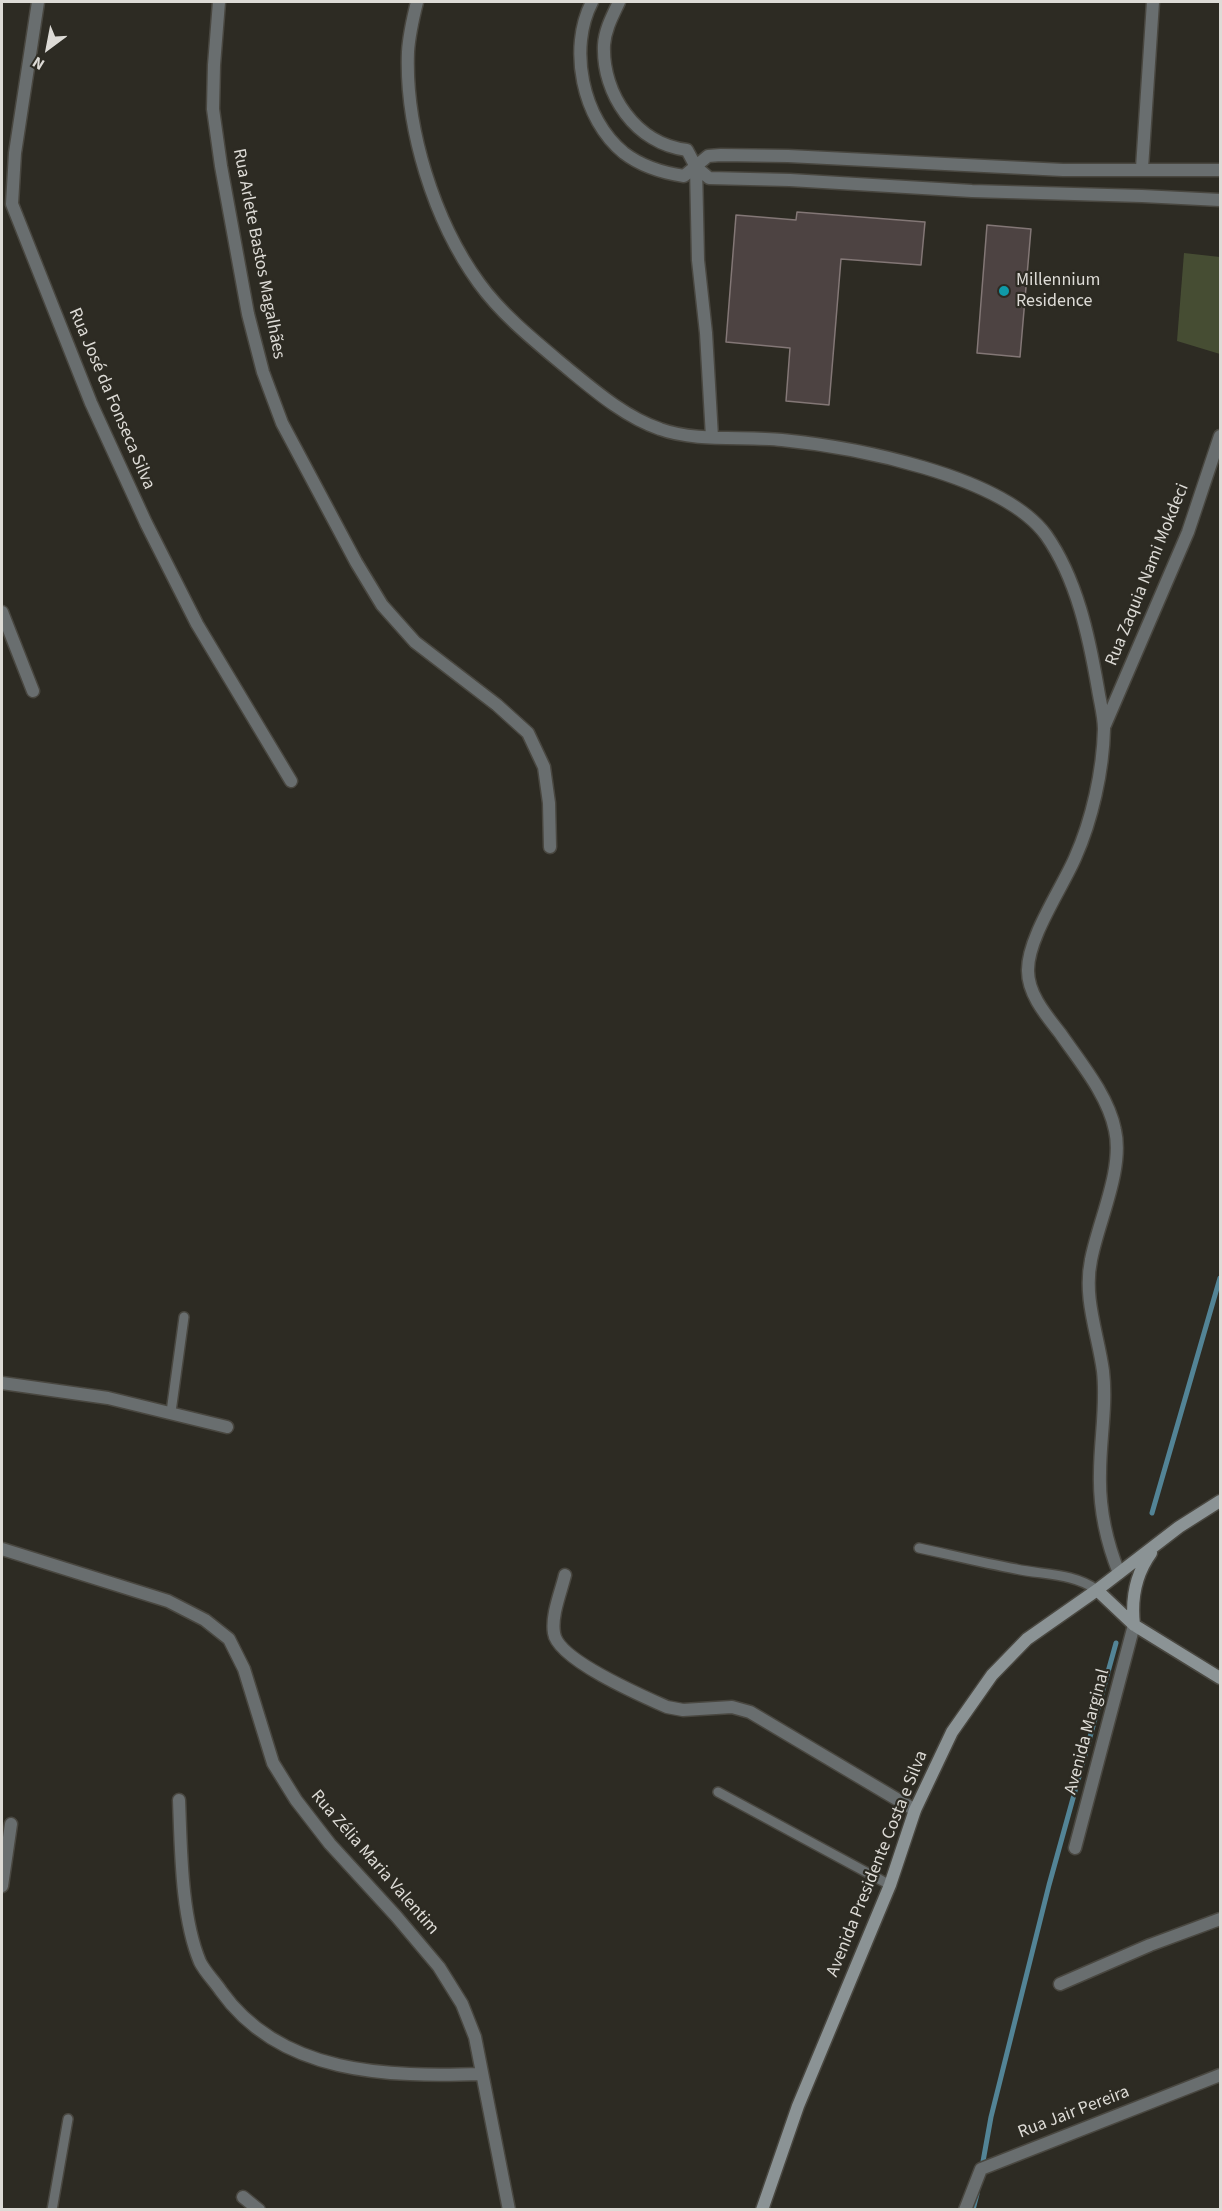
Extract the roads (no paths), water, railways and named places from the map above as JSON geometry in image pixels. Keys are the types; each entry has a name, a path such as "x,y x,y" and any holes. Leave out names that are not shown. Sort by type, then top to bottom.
{"main road":[{"name":"Avenida Presidente Costa e Silva","path":"762,2210 798,2106 890,1885 915,1810 952,1732 992,1675 1027,1639 1097,1590 1179,1527 1221,1502"},
{"path":"1134,1625 1132,1607 1137,1580 1149,1555 1162,1540"},
{"path":"1097,1590 1134,1625 1221,1678"}],"street":[{"name":"Rua José da Fonseca Silva","path":"38,2 7,205 91,404 146,523 197,624 291,781"},
{"name":"Rua Arlete Bastos Magalhães","path":"219,2 213,109 221,166 248,314 263,372 282,423 356,562 382,605 415,642 497,705 528,733 544,767 549,804 550,847"},
{"path":"417,2 408,46 408,85 417,136 431,190 454,244 481,286 528,335 622,411 662,431 712,437 780,440 835,447 898,460 969,484 1013,505 1042,529 1060,557 1091,647 1104,726 1098,780 1091,814 1083,839 1034,942 1028,964 1028,978 1034,995 1104,1102 1116,1131 1117,1157 1091,1260 1089,1283 1090,1306 1103,1372 1105,1410 1100,1472 1101,1500 1110,1550 1119,1573"},
{"path":"592,2 585,15 580,38 581,67 589,100 602,128 615,145 627,155 655,168 684,176 708,156 721,155 788,156 1063,170 1142,168 1221,170"},
{"path":"619,2 609,23 604,42 604,64 612,93 623,112 649,137 672,148 687,150 696,167 709,178 801,180 972,191 1221,200"},
{"path":"1142,168 1153,2"},
{"path":"696,167 698,260 706,333 712,437"},
{"name":"Rua Zaquia Nami Mokdeci","path":"1104,726 1188,532 1221,436"},
{"path":"2,612 33,691"},
{"path":"2,1383 108,1398 227,1427"},
{"name":"Rua Zélia Maria Valentim","path":"2,1549 168,1601 205,1620 229,1639 244,1669 273,1763 296,1800 330,1844 439,1967 462,2004 475,2037 504,2209"},
{"path":"565,1575 553,1630 555,1640 561,1649 576,1660 667,1707 683,1710 732,1707 750,1712 915,1810"},
{"name":"Avenida Marginal","path":"1076,1848 1134,1625"},
{"path":"179,1800 181,1858 188,1916 201,1963 231,2006 269,2038 310,2058 363,2071 482,2074"},
{"path":"2,1886 11,1824"},
{"path":"1060,1984 1150,1945 1221,1919"},
{"name":"Rua Jair Pereira","path":"965,2210 987,2166 1221,2075"},
{"path":"243,2197 259,2210"}],"lane":[{"path":"171,1412 184,1317"},
{"path":"919,1548 1020,1570 1069,1577 1083,1581 1097,1590"},
{"path":"718,1792 890,1885"},
{"path":"52,2210 68,2120"}],"waterway":[{"path":"1152,1513 1220,1278"},
{"path":"982,2167 991,2117 1049,1885 1116,1643"},
{"path":"973,2210 977,2194"}],"place":[{"name":"Millennium Residence","path":"1004,291"}]}
